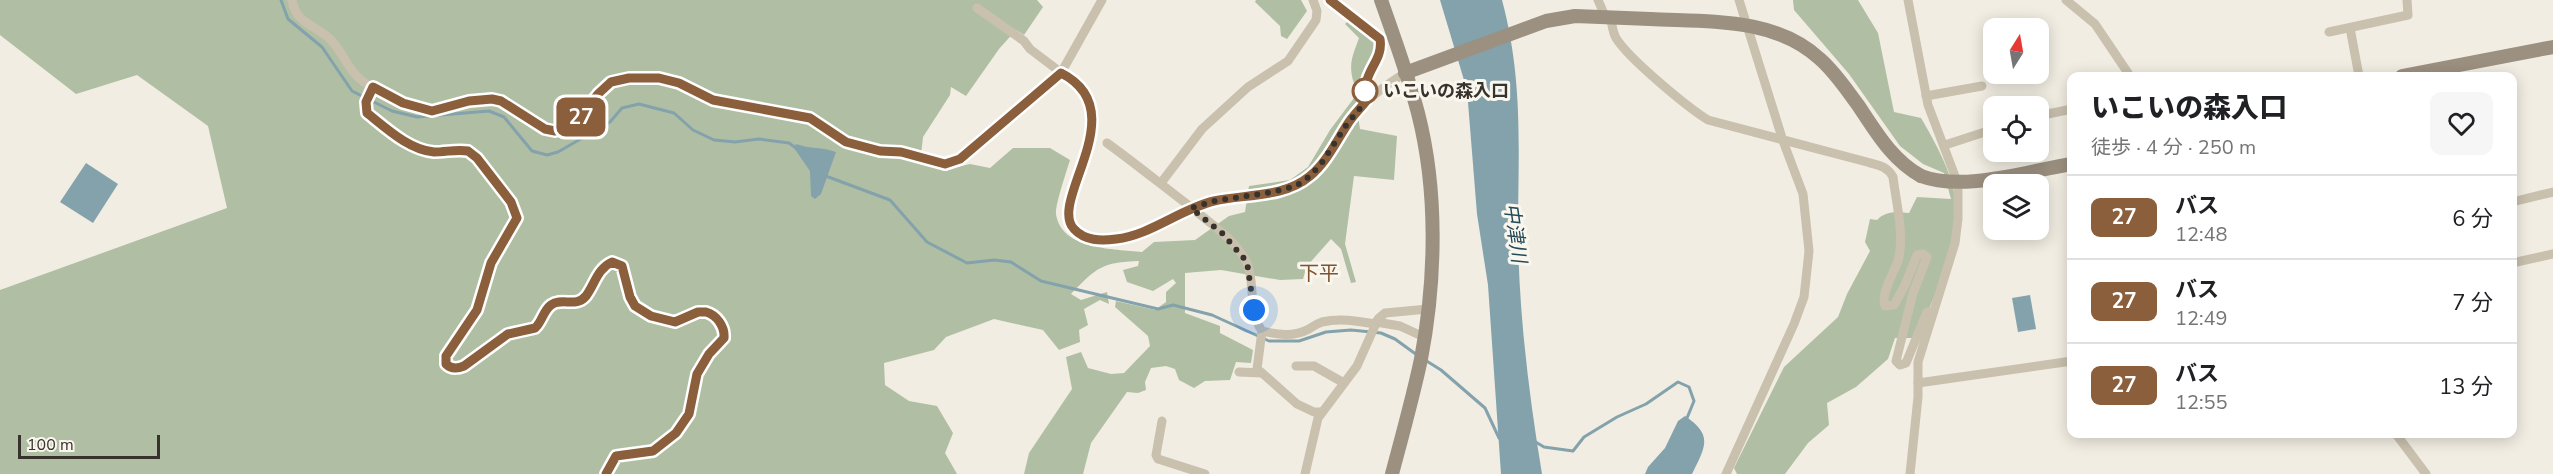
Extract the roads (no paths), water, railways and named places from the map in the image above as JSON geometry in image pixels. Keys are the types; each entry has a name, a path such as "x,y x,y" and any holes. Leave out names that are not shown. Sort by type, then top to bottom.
{"street":[{"path":"292,0 301,20 327,36 338,47 370,94 432,111 469,101 492,99 501,101 545,129 555,131 574,124 598,94 611,82 629,78 659,78 679,83 713,100 810,118 846,142 880,151 901,152 945,164 960,159 1061,73 1102,0"},
{"path":"1161,183 1202,129 1248,87 1288,62 1316,20 1317,11 1313,0"},
{"path":"1330,0 1380,39 1381,50 1366,81 1367,100"},
{"path":"1381,0 1411,70 1429,179 1432,221 1428,309 1421,360 1392,474"},
{"path":"1598,0 1605,16 1611,20 1615,36 1635,59 1708,120 1885,167 1893,177 1900,249 1884,299 1885,306 1894,305 1917,255 1923,254 1927,257 1913,293 1896,361 1900,364 1906,363 1911,356 1927,312 1933,312"},
{"path":"1726,474 1794,324 1805,289 1809,251 1807,214 1801,187 1783,141 1739,0"},
{"path":"1908,0 1926,96 1958,184 1955,243 1918,362 1910,474"},
{"path":"2066,0 2095,24 2127,72"},
{"path":"2330,32 2408,15 2407,0"},
{"path":"977,8 1024,41 1030,49 1080,87 1091,113 1089,141 1068,217 1075,231 1086,238 1097,240 1126,238 1191,208 1214,201 1296,186 1321,164 1347,124 1367,100 1411,70 1546,21 1575,16 1737,23 1784,35 1821,59 1842,83 1890,151 1905,167 1934,181 1958,184 2067,165"},
{"path":"2350,28 2359,72"},
{"path":"2423,72 2553,47"},
{"path":"1926,96 1976,85"},
{"path":"370,94 367,113 412,145 432,152 465,150 472,153 516,211 516,221 497,251 486,275 477,310 446,356 448,366 457,368 464,366 508,334 535,328 551,304 562,301 577,302 582,299 598,273 612,262 622,266 632,302 645,313 675,322 698,312 706,312 719,322 724,330 724,338 709,354 697,374 689,414 682,426 653,451 616,456 606,474"},
{"path":"2049,114 2067,110"},
{"path":"1945,145 1983,133"},
{"path":"1107,143 1161,183 1223,234 1247,262 1251,297 1261,337 1257,369 1297,404 1314,412 1322,412"},
{"path":"2517,201 2553,192"},
{"path":"2517,262 2553,254"},
{"path":"1305,474 1318,418 1357,366 1375,324 1385,314 1428,309"},
{"path":"1261,337 1291,334 1315,324 1338,320 1406,327 1424,338"},
{"path":"1918,383 2067,362"},
{"path":"1296,366 1314,366 1344,383"},
{"path":"1239,372 1260,375 1262,373"},
{"path":"1162,421 1156,455 1158,459 1205,474"},
{"path":"2399,438 2426,474"}],"water":[{"name":"中津川","path":"1440,0 1502,0 1509,30 1517,89 1520,295 1529,385 1542,474 1501,474 1488,285 1477,214 1467,90"},
{"path":"796,144 836,152 821,194 815,199 811,196 810,171 794,148"},
{"path":"86,163 118,184 93,223 60,202"},
{"path":"2030,295 2036,329 2018,332 2012,298"},
{"path":"1685,416 1700,429 1704,442 1701,456 1692,474 1645,474 1648,467 1665,448 1678,421"}],"waterway":[{"path":"281,0 288,19 322,47 352,91 392,111 417,117 489,111 504,117 532,151 547,155 558,152 610,122 622,108 639,104 674,113 693,130 714,140 735,142 759,139 789,143 796,148"},
{"path":"823,175 890,200 927,242 967,263 994,260 1011,262 1041,281 1158,309 1173,305 1212,315 1269,341 1299,341 1326,332 1351,330 1381,333 1395,339 1417,355"},
{"path":"1425,360 1441,370 1485,408 1499,438"},
{"path":"1534,441 1544,447 1573,451 1584,437 1617,417 1646,404 1678,382 1689,387 1694,401 1687,418"}],"place":[{"name":"いこいの森入口","path":"1365,91"}],"district":[{"name":"下平","path":"1319,273"}]}
